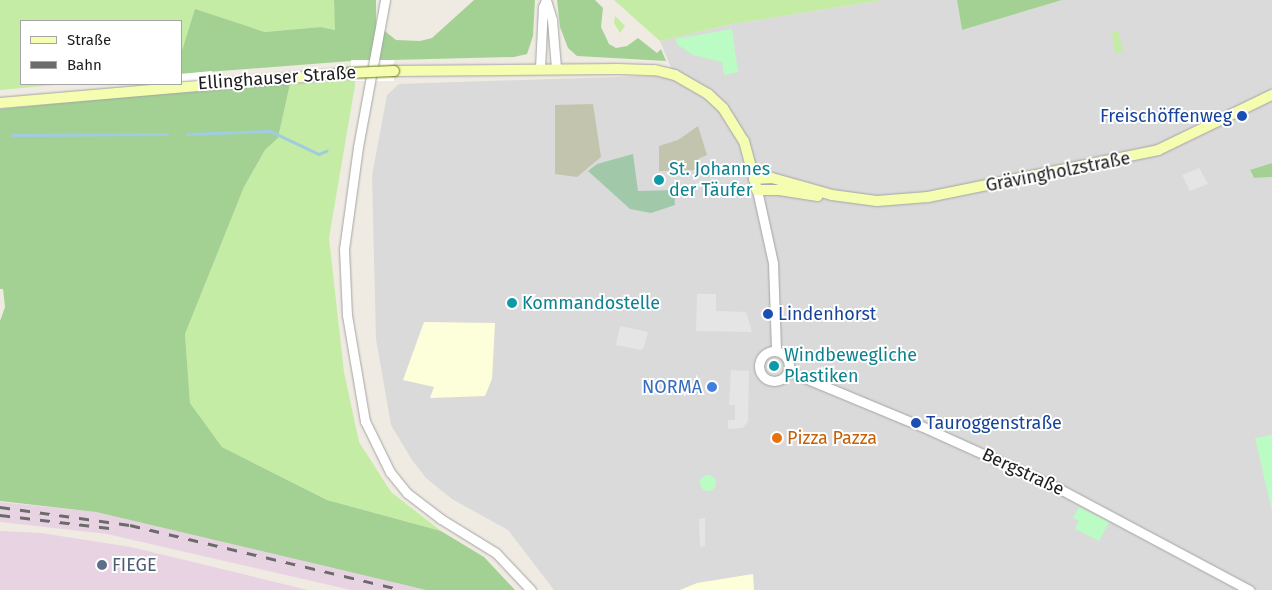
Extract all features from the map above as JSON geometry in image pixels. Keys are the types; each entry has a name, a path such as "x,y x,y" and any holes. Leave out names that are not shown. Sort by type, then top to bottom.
{"main road":[{"name":"Ellinghauser Straße","path":"182,85 394,71 540,68 655,70 675,75 718,103 738,130 757,190"},
{"name":"Ellinghauser Straße","path":"0,103 180,85"},
{"name":"Grävingholzstraße","path":"754,179 772,178 832,194 905,201 1136,156 1158,150 1272,94"},
{"name":"Grävingholzstraße","path":"757,190 780,190 818,196 832,194"}],"street":[{"path":"385,0 360,132 344,249 347,315 365,421 390,472 407,493 441,519 496,553 531,590"},
{"path":"540,68 543,7 546,0"},
{"path":"546,0 552,20 556,68"},
{"path":"757,190 773,263 776,351"},
{"path":"776,351 787,358 788,371 777,380 768,380 761,373 759,364 763,356 776,351"},
{"name":"Bergstraße","path":"788,371 921,426 1058,488 1249,590"}],"shaded area":[{"path":"882,0 957,0 962,30 1062,0 1272,0 1272,163 1250,171 1254,178 1272,177 1272,590 554,590 508,530 452,499 426,478 412,460 391,425 376,339 372,176 387,95 399,84 674,75 660,41 732,24"},
{"path":"593,104 601,157 577,177 555,174 555,105"},
{"path":"698,126 707,155 698,159 698,170 659,171 659,146 678,140"},
{"path":"633,154 638,191 674,190 675,205 651,213 630,209 588,171 597,164"},
{"path":"1199,168 1208,184 1190,191 1182,175"},
{"path":"697,294 716,294 716,311 746,312 752,332 696,331"},
{"path":"424,322 495,323 492,379 485,396 430,398 434,387 403,380"},
{"path":"620,326 648,332 644,347 641,350 616,345"},
{"path":"731,370 749,371 748,421 743,428 728,429 728,420 735,420 735,405 729,405"},
{"path":"0,502 96,512 426,590 351,590 107,534 0,522"},
{"path":"705,518 705,546 700,547 699,519"},
{"name":"FIEGE","path":"0,531 41,533 131,547 308,590 0,590"},
{"path":"753,574 754,590 680,590 697,583"}],"green space":[{"path":"0,0 334,0 336,30 321,27 266,32 195,10 182,54 182,20 20,20 20,85 54,85 0,90"},
{"path":"334,0 376,0 376,24 396,40 420,41 432,38 474,0 535,0 533,36 527,54 514,57 351,61 182,74 182,51 195,9 265,32 321,27 335,30"},
{"path":"557,0 595,0 603,8 601,27 609,44 616,48 627,46 638,38 657,53 661,49 666,61 577,56 568,48 560,27"},
{"path":"614,0 882,0 732,24 660,41"},
{"path":"957,0 1062,0 962,30"},
{"path":"615,16 625,26 620,33 614,23"},
{"path":"732,29 738,72 724,75 722,62 693,55 678,45 675,39"},
{"path":"1118,30 1123,52 1115,53 1112,32"},
{"path":"355,81 355,85 329,238 344,372 359,442 391,492 441,531 327,500 222,447 190,403 185,334 244,187 265,150 278,138 290,84"},
{"path":"265,83 290,84 278,138 265,150 244,187 185,334 190,403 222,447 327,500 441,531 484,557 515,590 426,590 96,512 0,501 0,321 5,307 3,289 0,289 0,109"},
{"path":"1272,163 1272,177 1254,178 1250,170"},
{"path":"774,359 779,361 781,366 779,371 774,373 769,371 767,366 769,361"},
{"path":"1272,435 1272,511 1255,438"},
{"path":"705,475 711,475 716,480 714,489 705,491 700,486 700,480"},
{"path":"1079,507 1109,522 1099,541 1075,529 1079,521 1073,518"}],"pier":[{"path":"351,60 394,60 394,81 351,81"},
{"path":"212,71 208,88 182,84 182,74"}],"waterway":[{"path":"187,134 270,131 319,154 326,151"},
{"path":"12,135 167,134"}],"railway":[{"path":"0,507 130,525 402,590"},
{"path":"0,515 109,528"}],"place":[{"name":"Freischöffenweg","path":"1242,116"},
{"name":"St. Johannes der Täufer","path":"659,180"},
{"name":"Kommandostelle","path":"512,303"},
{"name":"Lindenhorst","path":"768,314"},
{"name":"Windbewegliche Plastiken","path":"774,366"},
{"name":"NORMA","path":"712,387"},
{"name":"Tauroggenstraße","path":"916,423"},
{"name":"Pizza Pazza","path":"777,438"},
{"name":"FIEGE","path":"102,565"}]}
